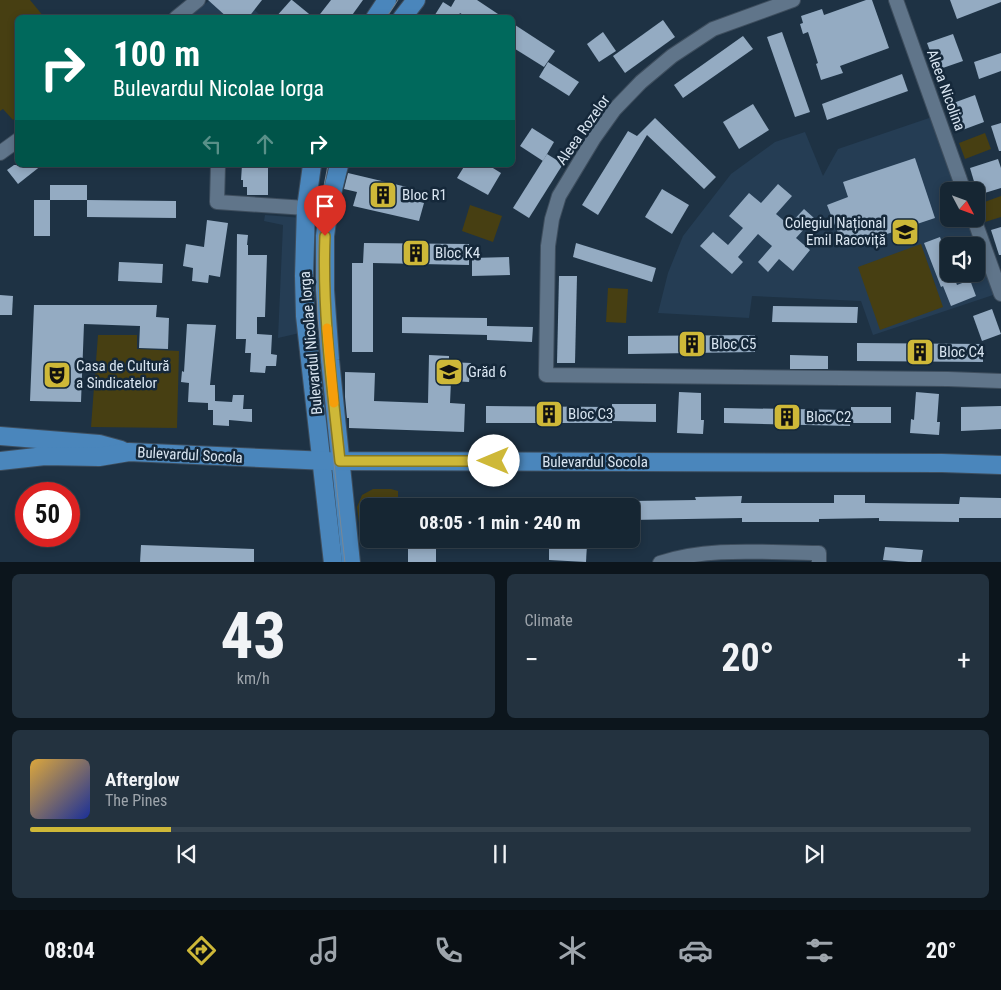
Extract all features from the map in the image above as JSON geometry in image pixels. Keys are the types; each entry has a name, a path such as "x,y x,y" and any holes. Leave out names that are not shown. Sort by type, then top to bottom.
{"main road":[{"path":"377,15 387,0"},
{"path":"404,15 416,0"},
{"name":"Bulevardul Nicolae Iorga","path":"312,167 306,208 305,316 333,562"},
{"name":"Bulevardul Nicolae Iorga","path":"339,167 329,206 324,254 326,324 351,562"},
{"name":"Bulevardul Socola","path":"0,436 43,441 99,444 129,452"},
{"name":"Bulevardul Socola","path":"0,461 45,456 99,457 129,452 322,461 942,463 1001,465"}],"street":[{"path":"180,15 198,0"},
{"name":"Aleea Rozelor","path":"792,0 713,29 672,56 634,89 614,110 594,138 560,196 552,219 548,246 546,375 948,378 1001,381"},
{"name":"Aleea Nicolina","path":"896,0 961,182"},
{"path":"0,153 15,142"},
{"path":"218,167 217,202 306,208"},
{"path":"977,228 1001,294"},
{"path":"660,562 701,552 819,558"}],"shaded area":[{"path":"0,0 30,0 42,15 15,15 15,118 13,120 3,109 0,111"},
{"path":"210,0 244,0 260,15 191,15"},
{"path":"938,115 961,182 940,182 940,228 976,228 979,237 940,237 940,282 985,282 985,253 999,293 873,335 861,301 752,296 749,318 658,313 668,273 683,236 731,174 775,142 805,132 823,176 838,149"},
{"path":"985,133 991,149 965,159 959,143"},
{"path":"1001,196 1001,217 985,222 985,202"},
{"path":"470,205 502,216 493,242 462,231"},
{"path":"265,215 303,218 304,332 278,338 283,225 264,221"},
{"path":"921,244 943,307 880,330 858,267"},
{"path":"608,288 628,289 626,323 606,322"},
{"path":"98,335 137,335 137,349 179,351 177,428 91,427"},
{"path":"373,489 398,491 398,498 361,498 362,495"},
{"path":"360,500 360,530 357,507"}],"building":[{"path":"208,0 262,0 250,15 225,15"},
{"path":"292,0 310,15 278,15"},
{"path":"331,0 363,0 352,15 319,15"},
{"path":"455,0 477,0 500,15 463,15 460,13 459,15 435,15 443,2 451,7"},
{"path":"866,0 872,0 889,48 840,66 843,73 821,80 816,64 818,63 808,32 803,34 800,24 803,23 801,16 822,9 824,15"},
{"path":"950,0 1001,0 1001,2 957,19"},
{"path":"663,20 675,37 625,73 613,56"},
{"path":"515,25 555,51 544,67 515,49"},
{"path":"603,32 616,51 599,62 587,44"},
{"path":"782,32 810,112 795,117 767,37"},
{"path":"953,34 963,61 937,70 927,43"},
{"path":"743,36 753,49 683,98 674,85"},
{"path":"1001,53 1001,71 979,79 974,62"},
{"path":"548,62 579,82 569,96 539,77"},
{"path":"902,74 908,91 827,120 822,104"},
{"path":"975,95 984,122 957,132 948,105"},
{"path":"753,104 769,130 739,149 723,122"},
{"path":"655,118 716,177 704,189 647,135 598,215 582,205 628,131 637,136"},
{"path":"1001,123 1001,151 999,151 991,126"},
{"path":"532,128 554,142 543,161 520,146"},
{"path":"547,154 563,164 529,218 513,208"},
{"name":"Colegiul Național Emil Racoviță","path":"915,158 935,218 863,242 861,235 842,243 827,205 848,197 843,182"},
{"path":"998,159 1001,168 1001,188 985,193 985,182 974,182 970,168"},
{"path":"14,165 15,167 39,167 18,184 7,170"},
{"path":"242,167 268,167 268,195 247,195 247,187 243,187 243,180 241,180"},
{"path":"464,167 491,167 501,173 488,195 457,178"},
{"name":"Bloc R1","path":"348,173 411,188 408,199 424,203 419,221 353,206 357,192 344,189"},
{"path":"778,184 792,196 776,214 789,225 804,209 814,218 796,238 810,250 793,271 779,259 768,272 758,262 772,246 758,234 738,257 743,262 732,274 700,246 713,232 728,245 743,228 729,216 749,193 761,203"},
{"path":"50,185 87,185 87,200 50,200"},
{"path":"662,189 689,205 672,234 645,217"},
{"path":"34,200 50,200 50,236 34,236"},
{"path":"87,200 176,201 176,218 87,217"},
{"path":"207,220 228,223 220,277 209,275 208,283 192,281 193,268 183,266 186,244 204,247"},
{"path":"1001,227 1001,255 999,255 991,230"},
{"path":"237,234 248,235 248,255 267,255 265,317 257,317 257,334 272,335 271,354 277,355 276,366 266,366 265,373 250,372 251,353 245,353 246,339 236,339"},
{"path":"940,237 940,282 956,282 957,285 971,282 976,296 951,306 943,286 941,287 924,243"},
{"path":"364,243 469,244 469,265 373,263 373,352 352,352 352,263 363,263"},
{"path":"576,243 656,268 652,282 573,257"},
{"path":"509,257 510,275 472,276 472,258"},
{"path":"119,262 163,264 162,283 118,281"},
{"path":"559,276 577,276 575,363 557,363"},
{"path":"0,295 13,296 12,315 0,315"},
{"name":"Casa de Cultură a Sindicatelor","path":"34,305 157,305 156,317 169,318 168,349 139,348 140,326 84,324 81,402 30,401"},
{"path":"773,306 858,307 857,323 772,322"},
{"path":"992,309 1001,334 982,341 973,316"},
{"path":"402,317 487,318 487,326 533,327 532,342 487,340 487,335 402,333"},
{"path":"187,324 216,325 210,385 215,385 215,401 232,402 233,395 244,395 243,409 252,409 252,422 229,420 229,426 213,425 213,410 208,410 208,403 188,402 189,383 181,382 182,371 184,372"},
{"name":"Bloc C5","path":"755,335 755,352 628,354 628,336"},
{"name":"Bloc C4","path":"857,343 983,344 983,362 857,361"},
{"path":"429,355 449,356 449,362 471,363 469,382 451,381 450,403 465,404 464,432 349,428 345,397 345,372 375,373 374,401 428,403"},
{"path":"790,355 828,356 828,369 790,369"},
{"path":"679,392 701,393 701,420 704,420 703,434 677,433"},
{"path":"916,392 939,394 937,422 940,422 939,435 910,433 911,419 914,420"},
{"name":"Bloc C3","path":"612,404 656,404 656,422 486,423 486,406 612,407"},
{"path":"1001,406 1001,429 961,431 961,407"},
{"name":"Bloc C2","path":"851,407 891,407 891,423 850,423 850,426 724,423 724,408 851,410"},
{"path":"834,495 865,495 865,503 959,504 960,497 1001,498 1001,518 959,518 959,522 879,521 879,518 819,519 819,522 742,522 742,518 640,520 640,501 696,500 695,497 742,496 741,503 834,503"},
{"path":"408,497 437,497 437,498"},
{"path":"141,545 254,549 254,562 140,562"},
{"path":"885,547 923,550 921,562 883,560"},
{"path":"408,548 436,548 436,562 408,562"},
{"path":"549,548 587,548 586,562 549,560"}],"tram line":[{"path":"388,15 398,0"},
{"path":"328,167 318,241 318,318 345,562"}],"slow traffic":[{"path":"327,328 334,403"}],"place":[{"name":"Bloc R1","path":"383,195"},
{"name":"Colegiul Național Emil Racoviță","path":"905,232"},
{"name":"Bloc K4","path":"416,253"},
{"name":"Bloc C5","path":"692,344"},
{"name":"Bloc C4","path":"920,352"},
{"name":"Grăd 6","path":"449,372"},
{"name":"Casa de Cultură a Sindicatelor","path":"57,375"},
{"name":"Bloc C3","path":"549,414"},
{"name":"Bloc C2","path":"787,417"}],"route":[{"path":"325,236 326,324 340,461 494,461"}]}
